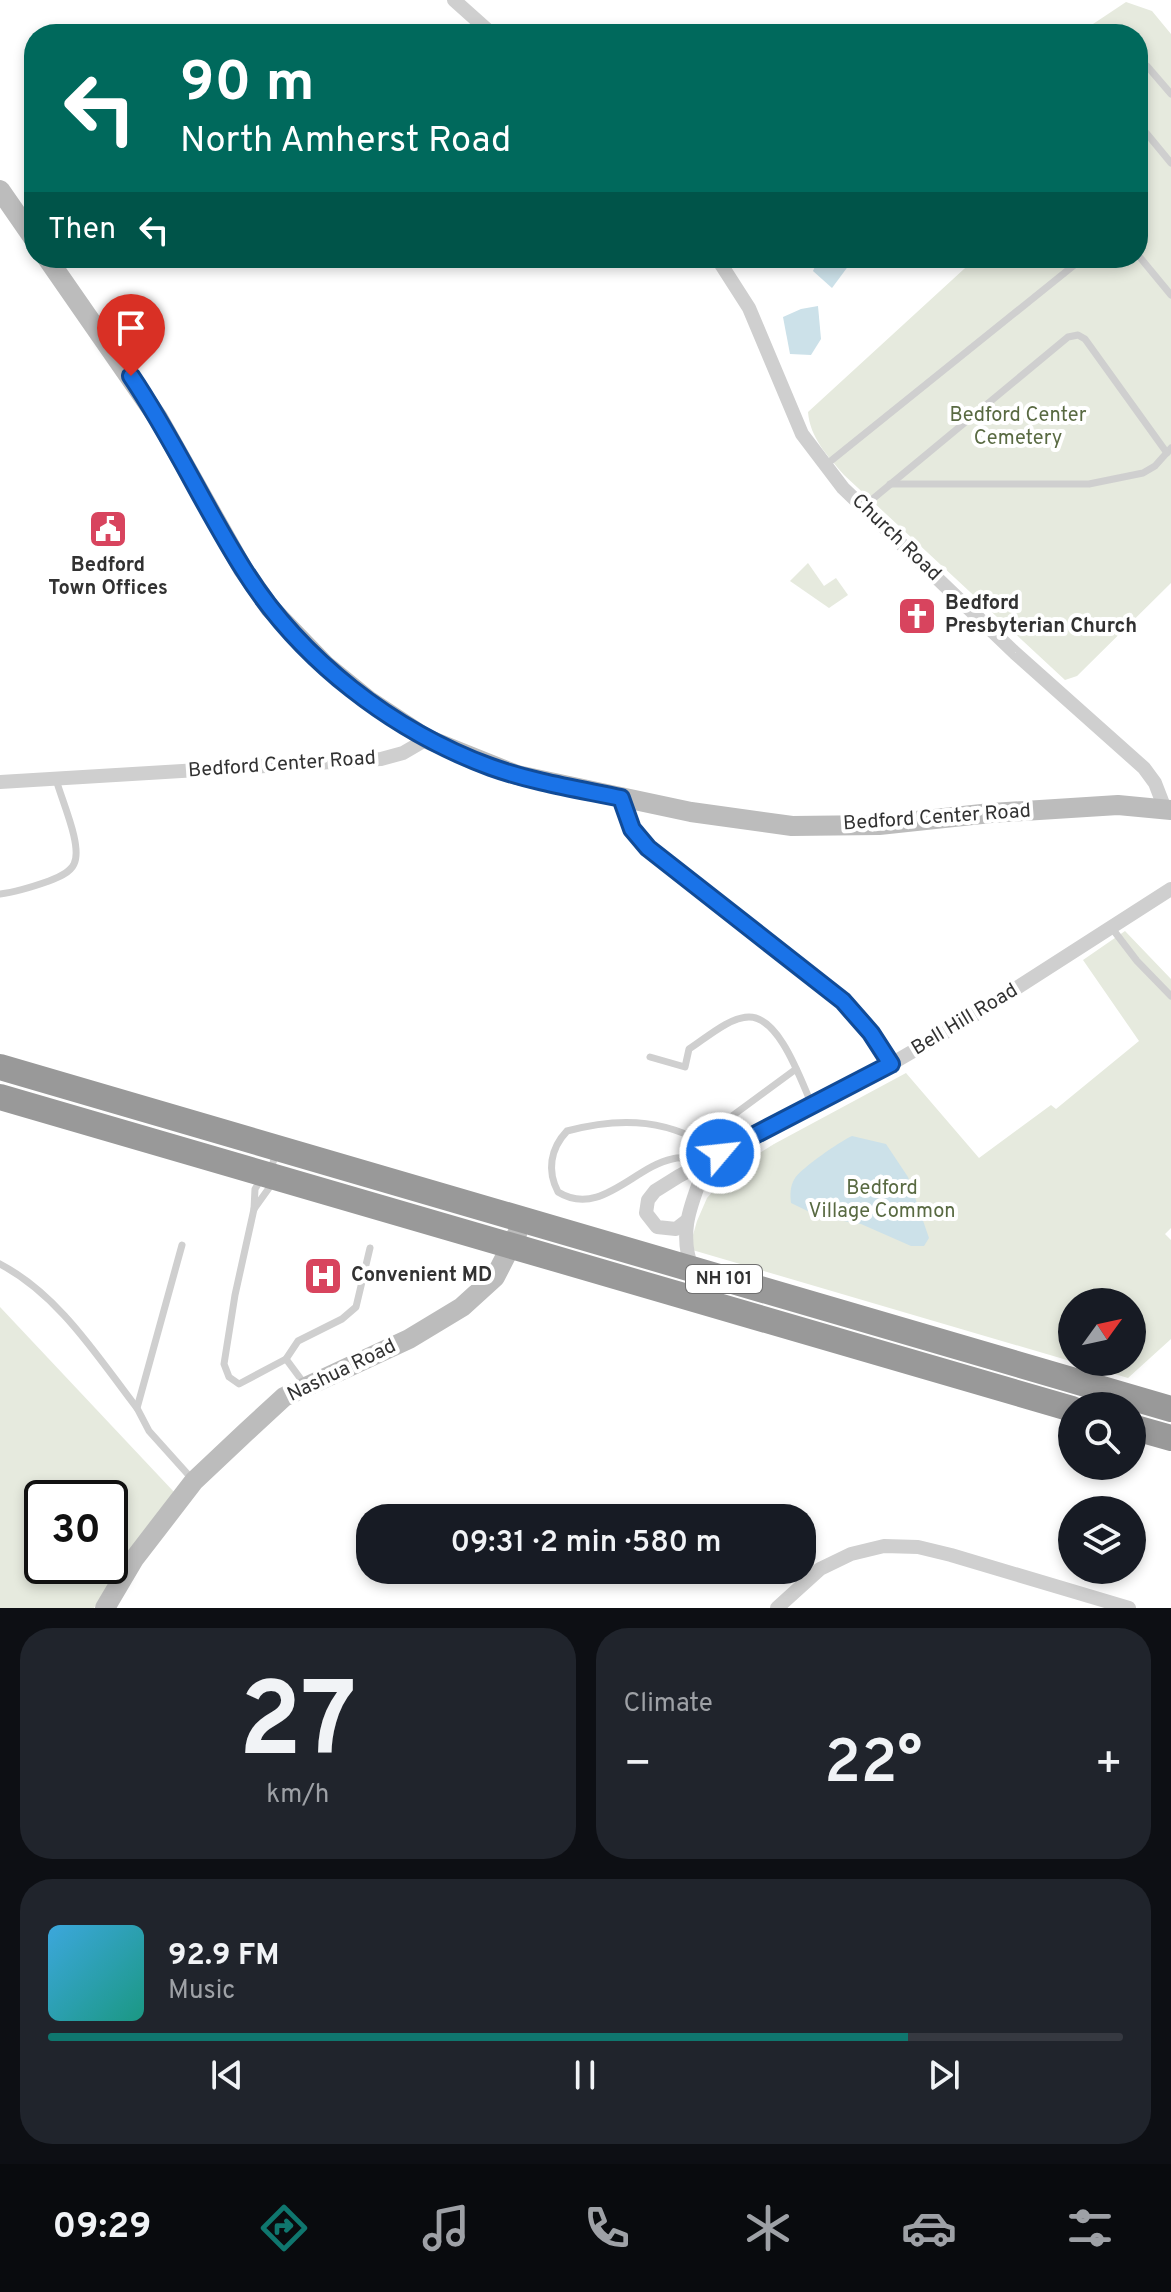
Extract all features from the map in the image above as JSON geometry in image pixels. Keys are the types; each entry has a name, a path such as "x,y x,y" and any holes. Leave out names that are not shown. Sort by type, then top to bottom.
{"highway":[{"name":"NH 101","path":"0,1068 1171,1409"},
{"name":"NH 101","path":"0,1098 1058,1405"},
{"path":"1146,1431 1171,1438"}],"street":[{"path":"454,0 481,24"},
{"path":"0,190 24,225"},
{"path":"54,268 158,418 243,569 270,608 325,665 368,700 427,739"},
{"name":"Church Road","path":"723,268 749,308 802,434 825,466 863,507 1015,653 1144,768 1168,809"},
{"name":"Bedford Center Road","path":"0,782 381,759 403,753 427,739 517,775 691,812 792,826 879,825 991,813 1118,805 1168,809"},
{"path":"621,798 632,829 648,848 843,1001 871,1033 891,1064"},
{"name":"Bell Hill Road","path":"685,1222 676,1229 657,1227 646,1213 648,1200 655,1191 710,1158 891,1064 965,1021 1171,889"},
{"path":"694,1271 687,1256 685,1222 710,1158"},
{"name":"Nashua Road","path":"105,1608 134,1559 194,1481 284,1397 446,1319 487,1285 512,1247 523,1220"},
{"path":"777,1608 820,1569 851,1554 884,1546 918,1547 951,1555 1129,1608"}],"lane":[{"path":"1148,67 1171,94"},
{"path":"1148,135 1171,163"},
{"path":"1148,267 1171,295"},
{"path":"825,466 1071,268"},
{"path":"863,507 890,484 1068,337 1078,335 1085,339 1169,451 1155,466 1143,473 1089,484 890,484"},
{"path":"0,894 18,892 55,879 76,862 74,836 56,779"},
{"path":"1111,927 1137,961 1171,996"},
{"path":"650,1057 685,1067 689,1049 732,1022 748,1016 762,1020 776,1031 812,1105"},
{"path":"0,1068 0,1098"},
{"path":"728,1119 796,1069"},
{"path":"610,1121 645,1122 704,1142 710,1158 671,1159 616,1189 578,1201 558,1192 550,1169 554,1150 567,1131 610,1121"},
{"path":"254,1209 269,1188 269,1175 278,1147"},
{"path":"269,1175 255,1189 254,1209 224,1364 229,1377 239,1384 286,1359 298,1341 342,1319 356,1307 370,1248"},
{"path":"137,1408 182,1245"},
{"path":"0,1264 25,1277 78,1331 137,1408 149,1431 194,1481"},
{"path":"286,1359 306,1386"}],"green space":[{"name":"Bedford Center Cemetery","path":"1126,2 1152,11 1171,34 1171,583 1077,676 1065,680 844,475 816,438 808,412 965,268 1148,268 1148,24 1093,24"},
{"path":"808,563 824,586 836,578 848,595 829,608 790,581"},
{"name":"Bedford Village Common","path":"1125,931 1171,979 1171,1228 1165,1234 1171,1240 1171,1339 1146,1362 1146,1288 1058,1288 1058,1358 689,1249 707,1198 731,1171 774,1144 906,1073 979,1158 1051,1105 1056,1109 1139,1041 1083,960"},
{"path":"0,1307 174,1492 128,1554 128,1480 24,1480 24,1584 109,1584 94,1608 0,1608"}],"water":[{"path":"814,268 847,268 832,288 813,271"},
{"path":"818,306 821,339 811,355 790,354 783,317"},
{"path":"852,1136 886,1144 908,1177 929,1238 924,1246 911,1246 861,1224 820,1217 791,1203 791,1187 799,1173"}],"place":[{"name":"Bedford Town Offices","path":"108,529"},
{"name":"Bedford Presbyterian Church","path":"917,616"},
{"name":"Convenient MD","path":"323,1276"}],"route":[{"path":"131,376 256,589 288,628 325,665 368,700 427,739 517,775 621,798 632,829 648,848 843,1001 871,1033 891,1064 720,1153"}]}
